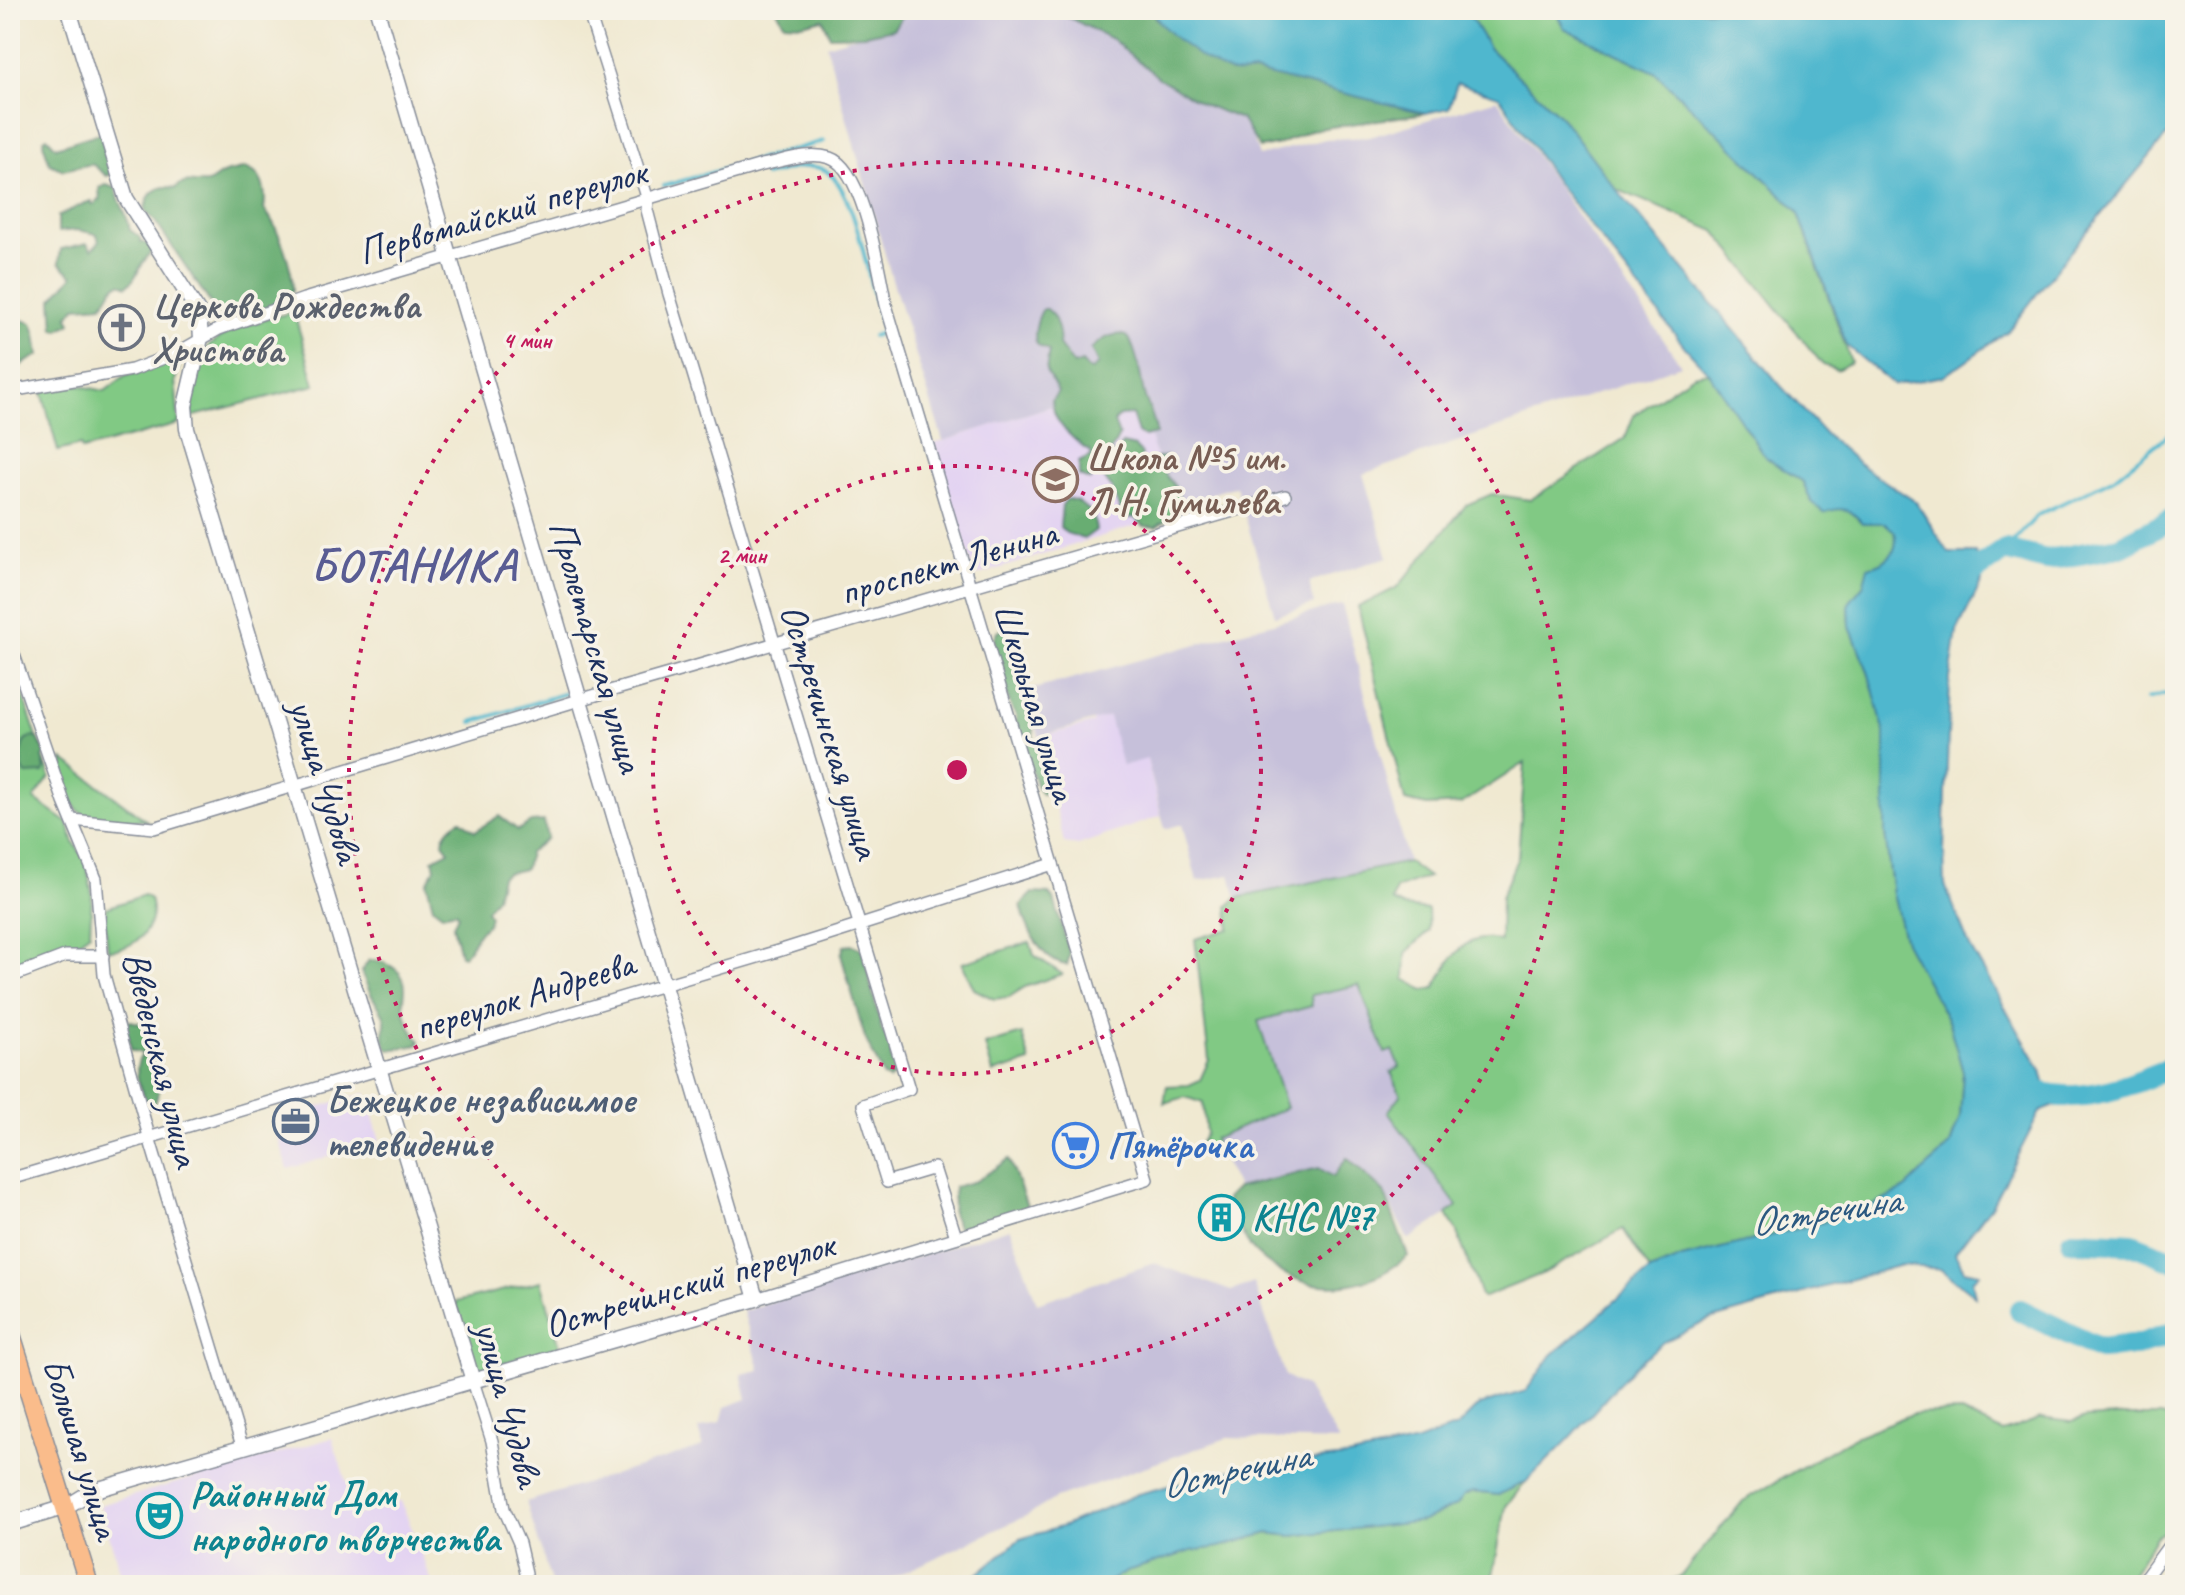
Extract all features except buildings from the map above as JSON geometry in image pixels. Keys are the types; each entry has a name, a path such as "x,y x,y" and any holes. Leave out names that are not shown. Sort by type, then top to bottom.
{"main road":[{"name":"Большая улица","path":"10,1331 89,1585"}],"street":[{"name":"улица Чудова","path":"69,10 126,198 193,301 202,325 185,406 187,429 492,1441 504,1509 519,1543 526,1573 525,1585"},
{"name":"Пролетарская улица","path":"377,10 756,1299"},
{"name":"Остречинская улица","path":"588,10 648,200 647,210 669,294 909,1089 863,1105 887,1182 934,1168 956,1237"},
{"name":"Первомайский переулок","path":"10,391 132,370 177,353 219,329 304,299 762,165 809,155 831,158"},
{"name":"Школьная улица","path":"831,158 852,176 859,193 886,305 1147,1179"},
{"name":"проспект Ленина","path":"72,820 154,828 970,585 1285,496"},
{"name":"Введенская улица","path":"10,643 96,879 104,975 242,1446"},
{"name":"переулок Андреева","path":"10,1179 860,926 1053,864"},
{"path":"10,977 65,956 103,956"},
{"name":"Остречинский переулок","path":"10,1524 66,1507 92,1491 756,1299 1147,1179"},
{"path":"2140,1585 2175,1537"}],"shaded area":[{"path":"901,10 1063,10 1245,116 1259,156 1326,139 1370,137 1497,99 1681,365 1363,474 1388,557 1309,582 1314,604 1275,616 1236,486 1173,506 1131,380 943,441 892,279 826,45 884,28"},
{"name":"Школа №5 им. Л.Н. Гумилева","path":"1131,380 1176,513 975,576 934,444"},
{"path":"1342,604 1408,862 1237,898 1230,875 1197,881 1182,824 1165,829 1147,759 1122,766 1109,716 1039,737 1027,691"},
{"path":"1109,716 1147,759 1161,816 1078,845 1064,843 1040,737"},
{"path":"1359,984 1384,1053 1393,1050 1401,1068 1391,1072 1424,1147 1458,1207 1408,1240 1384,1192 1347,1158 1333,1178 1319,1168 1237,1188 1213,1139 1286,1108 1258,1021 1311,1006 1310,995"},
{"path":"366,1093 380,1141 288,1169 273,1120"},
{"path":"1010,1228 1037,1303 1154,1263 1231,1291 1254,1283 1285,1376 1305,1386 1339,1441 1227,1438 1056,1498 1028,1515 877,1585 552,1585 526,1502 703,1447 698,1429 721,1422 725,1407 747,1399 741,1374 760,1370 743,1311"},
{"path":"332,1438 357,1515 401,1501 433,1585 124,1585 100,1505"}],"green space":[{"path":"777,10 907,10 893,29 864,35 830,36 823,19 802,24 784,23"},
{"path":"1054,10 1153,10 1155,18 1231,73 1255,72 1426,113 1311,130 1280,144 1260,148 1241,119 1205,105 1159,78 1112,39"},
{"path":"1466,10 1555,10 1564,28 1655,72 1798,211 1851,362 1837,370 1823,365 1715,231 1616,189 1562,118 1490,49"},
{"path":"100,133 114,173 107,176 92,164 63,170 50,164 43,143 47,137 56,147"},
{"path":"244,168 256,174 262,183 264,209 284,247 293,290 258,312 227,318 217,313 155,221 145,211 150,195 158,189 175,188 187,183 207,183 222,174"},
{"path":"106,185 116,188 130,230 141,238 141,242 152,245 153,250 129,284 116,286 102,305 76,307 68,316 71,323 59,330 54,329 52,299 73,276 59,263 61,249 87,243 92,249 99,242 97,234 77,230 58,232 58,216 92,201 95,204 100,200 99,188"},
{"path":"1043,309 1053,316 1059,345 1074,365 1082,362 1092,370 1098,364 1091,349 1115,335 1129,338 1156,434 1144,437 1138,433 1132,415 1119,416 1114,422 1119,436 1110,453 1117,454 1122,444 1135,447 1142,454 1139,464 1146,467 1153,459 1168,456 1165,474 1176,488 1182,507 1177,514 1156,527 1144,526 1134,517 1123,519 1112,488 1099,472 1093,473 1090,480 1079,476 1079,462 1092,456 1063,428 1055,415 1052,400 1058,392 1046,371 1049,351 1037,344 1035,336"},
{"path":"294,312 315,385 191,417 203,352 234,330"},
{"path":"10,320 32,323 39,355 21,365 16,375 10,377"},
{"path":"171,360 178,361 179,368 175,380 179,424 82,450 80,445 58,451 41,388 76,385 105,391 126,375 143,372"},
{"path":"1708,372 1766,458 1802,481 1811,501 1849,509 1862,523 1885,523 1896,532 1896,546 1891,556 1869,567 1863,586 1849,603 1850,627 1868,671 1885,733 1885,834 1893,894 1905,942 1949,1023 1963,1072 1960,1117 1950,1145 1905,1189 1859,1213 1682,1258 1650,1271 1623,1229 1544,1273 1482,1298 1447,1214 1457,1206 1388,1112 1401,1095 1391,1072 1400,1067 1393,1050 1385,1053 1359,985 1311,995 1312,1006 1258,1021 1286,1108 1214,1139 1218,1150 1192,1157 1206,1134 1203,1103 1185,1097 1164,1103 1167,1086 1189,1085 1200,1080 1209,1060 1195,939 1230,929 1228,906 1237,898 1408,862 1428,877 1396,889 1392,901 1404,907 1428,910 1429,931 1406,953 1405,979 1424,990 1435,988 1453,957 1468,943 1487,939 1500,941 1501,897 1518,857 1525,763 1461,804 1427,806 1405,801 1358,607 1398,587 1466,505 1492,494 1530,500 1625,438 1634,415 1693,375"},
{"path":"1067,499 1076,501 1093,513 1096,530 1084,539 1066,533 1060,527 1062,505"},
{"path":"1004,630 1022,648 1025,657 1026,706 1046,777 1047,792 1042,794 1027,763 1026,744 1016,729 1016,715 994,656 994,638 997,631"},
{"path":"20,686 50,777 34,799 68,823 74,843 86,861 92,894 90,933 64,952 10,972 10,690"},
{"path":"31,737 38,738 46,754 42,757 43,773 26,774 22,766 22,747"},
{"path":"63,759 147,821 86,816 79,811 67,791"},
{"path":"499,816 518,830 531,822 544,821 547,838 529,853 525,869 501,877 496,897 486,910 490,916 488,924 463,956 460,955 453,925 458,915 456,911 442,914 433,907 427,883 435,868 433,859 449,851 443,843 444,839 457,822 461,820 475,831"},
{"path":"1033,893 1049,894 1054,899 1070,955 1067,965 1042,950 1031,933 1021,905"},
{"path":"144,895 150,899 152,909 143,935 128,946 108,950 106,908"},
{"path":"1030,942 1034,955 1062,974 1025,987 1009,997 994,999 974,989 962,963"},
{"path":"853,945 862,949 882,1031 891,1042 891,1059 896,1067 895,1074 889,1080 884,1077 865,1038 841,955 844,946"},
{"path":"369,960 387,964 402,976 405,1012 420,1041 418,1045 389,1050 386,1045 384,1016 361,972"},
{"path":"131,1021 143,1024 154,1041 153,1052 144,1054 131,1050 128,1034 122,1027"},
{"path":"1022,1034 1030,1062 993,1073 985,1045"},
{"path":"141,1056 156,1058 163,1071 155,1104 150,1105 138,1081 137,1068"},
{"path":"1347,1158 1384,1192 1408,1256 1371,1278 1332,1286 1293,1278 1251,1248 1226,1199 1237,1188 1319,1168 1333,1177"},
{"path":"1009,1159 1027,1206 1021,1215 980,1227 959,1229 952,1214 954,1187 976,1181"},
{"path":"541,1281 560,1346 479,1368 472,1360 456,1302"},
{"path":"1961,1412 2003,1432 2041,1418 2071,1422 2086,1418 2161,1416 2175,1420 2175,1524 2156,1537 2125,1585 1660,1585 1679,1578 1743,1501 1854,1437 1912,1414"},
{"path":"1526,1482 1506,1506 1493,1575 1497,1585 1102,1585 1130,1570 1191,1551 1219,1547 1268,1533 1292,1536 1423,1521 1457,1505 1464,1495 1472,1492 1498,1495"}],"water":[{"path":"1153,10 1466,10 1490,49 1562,118 1616,189 1780,385 1826,435 1863,467 1916,502 1949,553 1976,553 1982,581 1957,631 1950,678 1945,885 1970,947 2041,1070 2045,1086 2068,1091 2072,1099 2040,1112 1992,1205 1955,1253 1964,1270 1979,1273 1972,1280 1975,1296 1940,1269 1901,1265 1709,1320 1663,1342 1635,1366 1526,1482 1498,1495 1472,1492 1464,1495 1457,1505 1423,1521 1292,1536 1268,1533 1219,1547 1191,1551 1130,1570 1102,1585 964,1585 1020,1539 1064,1526 1138,1494 1234,1469 1347,1457 1417,1442 1457,1427 1479,1405 1526,1391 1552,1355 1650,1271 1682,1258 1859,1213 1905,1189 1950,1145 1960,1117 1963,1072 1949,1023 1905,942 1893,894 1885,834 1885,733 1868,671 1850,627 1849,603 1863,586 1868,567 1890,556 1895,546 1895,532 1885,523 1862,523 1845,510 1824,513 1811,501 1802,481 1766,458 1708,372 1557,183 1499,96 1457,83 1449,108 1426,113 1255,72 1233,73 1186,46 1164,27"},
{"path":"1555,10 2175,10 2175,126 2008,331 1944,376 1894,385 1847,346 1798,211 1655,72 1564,28"}],"waterway":[{"path":"664,186 824,141"},
{"path":"765,176 806,167 820,168 833,176 853,215 884,332 873,336"},
{"path":"2005,550 2038,515 2114,478 2175,429"},
{"name":"Остречина","path":"1963,590 1969,575 2005,550 2047,560 2119,547 2175,518"},
{"path":"2147,699 2175,691"},
{"path":"472,722 566,693"},
{"path":"2042,1093 2059,1096 2093,1094 2128,1085 2175,1065"},
{"path":"2072,1241 2132,1244 2175,1261"},
{"path":"2020,1310 2100,1349 2141,1344 2175,1332"}],"place":[{"name":"Церковь Рождества Христова","path":"121,327"},
{"name":"Школа №5 им. Л.Н. Гумилева","path":"1055,479"},
{"name":"Бежецкое независимое телевидение","path":"295,1121"},
{"name":"Пятёрочка","path":"1076,1145"},
{"name":"КНС №7","path":"1221,1217"},
{"name":"Районный Дом народного творчества","path":"159,1516"}],"district":[{"name":"БОТАНИКА","path":"414,564"}]}
